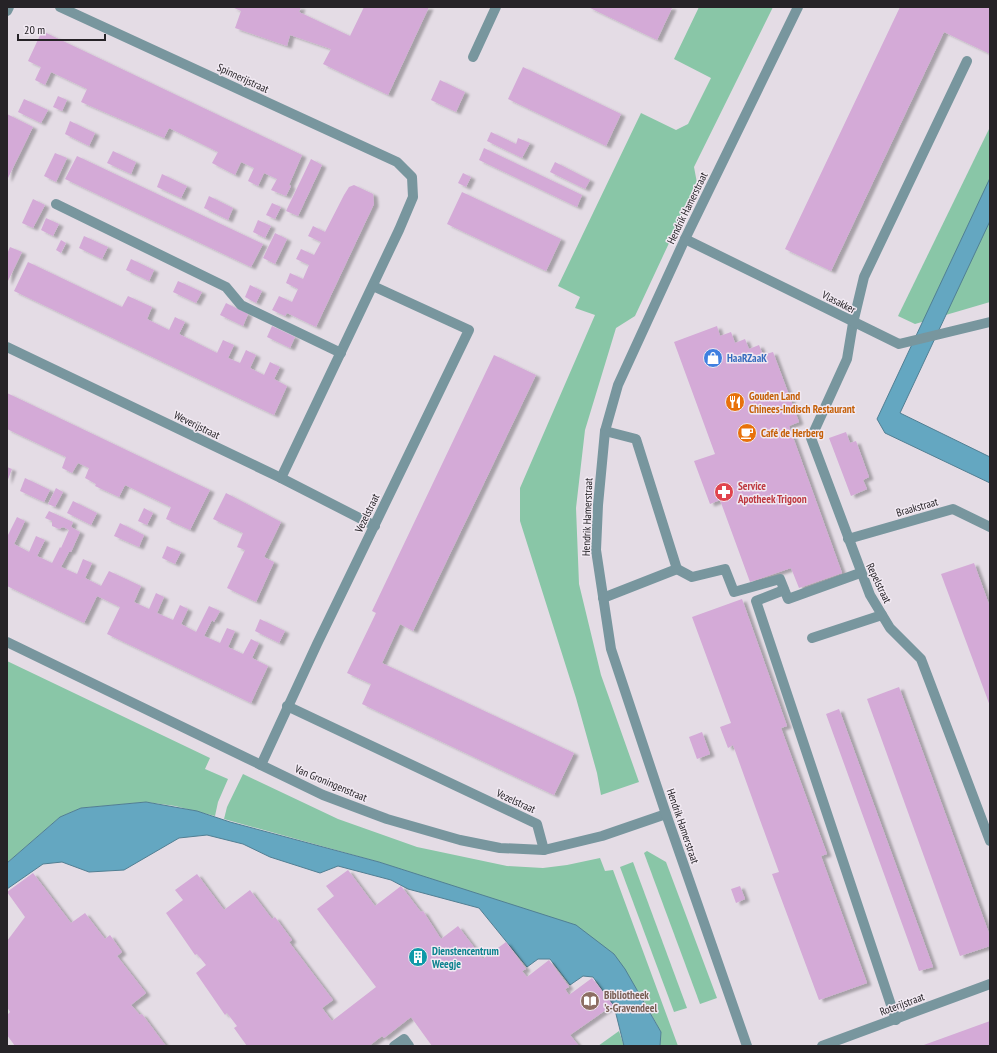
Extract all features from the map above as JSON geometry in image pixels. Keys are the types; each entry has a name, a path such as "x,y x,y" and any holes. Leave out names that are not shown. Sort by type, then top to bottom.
{"street":[{"path":"7,11 9,7"},
{"name":"Spinnerijstraat","path":"60,7 397,162 412,177 413,197 373,286"},
{"path":"474,57 496,7"},
{"name":"Hendrik Hamerstraat","path":"747,1046 666,814 611,649 596,550 598,505 605,431 618,385 685,239 798,7"},
{"path":"853,323 864,277 967,61"},
{"path":"56,204 226,287 241,305 341,353"},
{"name":"Vlasakker","path":"685,239 853,323 899,344 990,322"},
{"path":"281,478 373,286"},
{"name":"Vezelstraat","path":"261,765 469,330 373,286"},
{"name":"Repelstraat","path":"853,323 847,359 811,438 860,572 870,595 890,628 921,659 990,841"},
{"name":"Weverijstraat","path":"7,347 281,478 374,526"},
{"path":"605,431 636,439 677,569"},
{"name":"Braakstraat","path":"848,539 953,509 990,527"},
{"path":"603,598 677,569 692,576 725,569 734,592 780,579 788,599 860,572"},
{"path":"784,590 756,601 896,1020"},
{"path":"812,638 882,615"},
{"name":"Van Groningenstraat","path":"7,642 323,794 387,819 460,840 500,848 544,850 602,836 666,814"},
{"name":"Vezelstraat","path":"288,706 536,824 544,850"},
{"name":"Roterijstraat","path":"822,1046 896,1020 990,984"},
{"path":"394,1046 404,1039 409,1046"}],"green space":[{"path":"699,7 773,7 694,167 697,183 635,316 616,328 585,430 576,508 579,584 601,675 639,782 601,795 597,773 576,698 520,521 520,488 595,315 575,308 580,297 558,286 641,113 676,130 688,124 711,78 674,59"},
{"path":"990,127 990,302 915,324 898,316"},
{"path":"7,661 210,758 205,769 228,779 218,802 215,816 175,806 146,802 81,808 60,817 7,863"},
{"path":"243,774 338,819 417,847 507,866 543,868 600,858 605,871 613,870 678,1046 660,1046 661,1032 644,1001 614,954 455,887 379,862 224,819 227,807"},
{"path":"647,851 666,862 717,998 700,1004 644,853"},
{"path":"633,862 687,1008 674,1012 620,867"},
{"path":"619,1031 624,1046 598,1046"}],"water":[{"path":"990,178 990,221 900,413 990,457 990,483 885,433 877,419"},
{"path":"146,802 197,811 230,822 379,862 576,925 614,954 625,969 661,1032 660,1046 624,1046 614,1006 593,977 583,976 570,985 550,959 538,959 527,967 479,908 408,889 391,880 338,866 320,873 270,857 243,844 207,835 179,838 124,870 89,872 62,862 43,864 7,889 7,863 60,817 81,808"}],"building":[{"path":"232,7 301,7 299,12 350,36 364,7 429,7 388,95 323,64 331,49 290,35 287,46 235,28 241,11"},
{"path":"588,7 671,7 672,8 657,40"},
{"path":"900,7 990,7 990,54 944,32 831,271 785,249"},
{"path":"42,31 302,155 289,185 291,186 286,196 271,190 277,179 264,173 258,186 248,181 254,168 241,162 235,175 212,163 218,152 169,128 164,138 81,102 87,89 51,72 45,85 35,80 41,67 28,61"},
{"path":"523,67 621,114 606,146 508,99"},
{"path":"440,80 465,92 456,112 431,100"},
{"path":"58,96 67,100 62,111 53,107"},
{"path":"24,99 48,110 41,123 18,112"},
{"path":"7,114 33,127 7,180"},
{"path":"70,121 95,133 89,146 65,134"},
{"path":"491,132 516,144 518,138 530,143 522,158 487,141"},
{"path":"484,148 582,195 577,207 479,160"},
{"path":"113,151 136,162 131,174 107,163"},
{"path":"55,153 67,158 56,182 44,176"},
{"path":"77,156 263,244 251,267 65,179"},
{"path":"311,159 322,165 298,216 286,211"},
{"path":"555,162 590,180 585,189 550,172"},
{"path":"463,173 471,177 466,187 458,183"},
{"path":"162,174 187,186 181,198 157,187"},
{"path":"354,185 373,194 374,204 316,327 287,313 285,316 272,310 279,296 292,302 298,289 286,283 290,273 303,279 309,265 296,259 301,249 314,255 321,242 308,236 313,226 325,232 344,195 349,187"},
{"path":"462,192 561,239 546,271 447,224"},
{"path":"209,196 233,208 228,220 204,208"},
{"path":"33,199 45,205 33,228 22,223"},
{"path":"272,203 281,207 275,219 266,215"},
{"path":"46,218 59,224 53,236 41,230"},
{"path":"258,220 271,226 265,238 253,232"},
{"path":"275,233 287,239 275,264 263,258"},
{"path":"84,236 108,247 102,259 79,248"},
{"path":"61,240 66,243 61,253 56,250"},
{"path":"10,247 22,252 7,283 7,254"},
{"path":"131,259 154,270 149,281 126,270"},
{"path":"28,262 122,307 128,296 152,307 147,319 169,330 175,317 185,322 179,334 217,353 223,340 234,345 228,358 240,363 246,350 256,355 250,368 264,375 270,362 280,367 274,379 287,386 274,415 14,291"},
{"path":"178,281 202,292 196,303 173,292"},
{"path":"250,285 262,291 256,303 245,297"},
{"path":"226,303 248,314 243,326 220,315"},
{"path":"272,326 295,337 290,348 267,337"},
{"path":"717,326 720,336 731,332 735,343 745,339 749,349 759,345 763,355 773,352 799,422 789,426 842,573 799,588 791,568 750,582 720,500 710,504 694,461 715,454 674,342"},
{"path":"494,355 536,375 413,631 400,624 382,663 574,753 554,795 362,704 371,684 347,673 376,613 372,611"},
{"path":"7,393 210,490 190,530 166,519 171,507 125,485 119,497 95,486 96,484 85,478 89,468 78,463 72,473 62,468 66,457 7,429"},
{"path":"846,432 850,443 856,441 869,477 863,480 867,489 851,496 829,438"},
{"path":"7,467 12,469 7,482"},
{"path":"25,478 50,490 44,502 20,491"},
{"path":"56,488 63,492 55,507 48,504"},
{"path":"226,493 281,522 264,557 274,562 256,602 227,588 245,550 237,547 243,533 213,519"},
{"path":"73,501 97,513 91,525 67,513"},
{"path":"144,508 153,513 147,525 138,521"},
{"path":"49,511 73,522 71,527 80,532 71,552 69,552 61,567 77,574 83,559 92,563 85,578 101,586 109,571 141,586 134,602 149,609 156,593 164,597 157,613 173,620 180,605 188,609 181,624 196,632 209,606 220,611 214,622 212,620 204,636 220,643 227,628 235,631 228,647 243,654 251,639 259,643 252,658 268,666 251,703 107,634 120,607 97,596 84,623 7,586 7,537 17,517 25,521 14,544 29,552 36,536 45,540 37,556 52,563 60,547 61,548 69,530 63,527 59,529 52,526 52,521 45,518"},
{"path":"120,523 144,535 139,547 114,536"},
{"path":"167,546 181,552 175,564 162,558"},
{"path":"974,563 990,607 990,706 941,574"},
{"path":"742,599 787,726 781,728 827,854 821,856 867,983 819,1000 772,874 779,872 733,745 728,748 720,727 731,723 692,617"},
{"path":"260,619 285,631 279,643 255,631"},
{"path":"899,687 990,936 990,946 960,956 867,699"},
{"path":"839,709 933,967 919,971 826,714"},
{"path":"702,732 710,754 697,759 689,737"},
{"name":"Dienstencentrum Weegje","path":"348,870 375,906 401,886 421,912 423,911 441,939 458,926 483,959 506,942 526,969 522,971 527,977 549,960 569,987 565,989 569,995 592,978 613,1005 570,1035 579,1046 432,1046 411,1017 384,1038 382,1036 369,1046 247,1046 234,1028 237,1026 227,1013 225,1015 196,973 206,965 197,954 195,955 166,913 183,900 175,890 197,874 224,910 250,890 272,919 275,917 292,940 289,942 333,1000 322,1008 332,1021 376,987 317,909 334,896 326,886"},
{"path":"33,873 71,923 85,913 105,939 110,935 122,952 117,956 146,993 131,1005 140,1015 142,1014 166,1046 15,1046 7,1035 7,1015 10,1012 7,1007 7,941 25,917 7,892"},
{"path":"740,886 745,899 736,903 731,889"},
{"path":"990,1021 990,1046 921,1046"}],"place":[{"name":"HaaRZaaK","path":"713,358"},
{"name":"Gouden Land Chinees-Indisch Restaurant","path":"735,402"},
{"name":"Café de Herberg","path":"747,433"},
{"name":"Service Apotheek Trigoon","path":"724,492"},
{"name":"Dienstencentrum Weegje","path":"418,957"},
{"name":"Bibliotheek 's-Gravendeel","path":"590,1001"}]}
